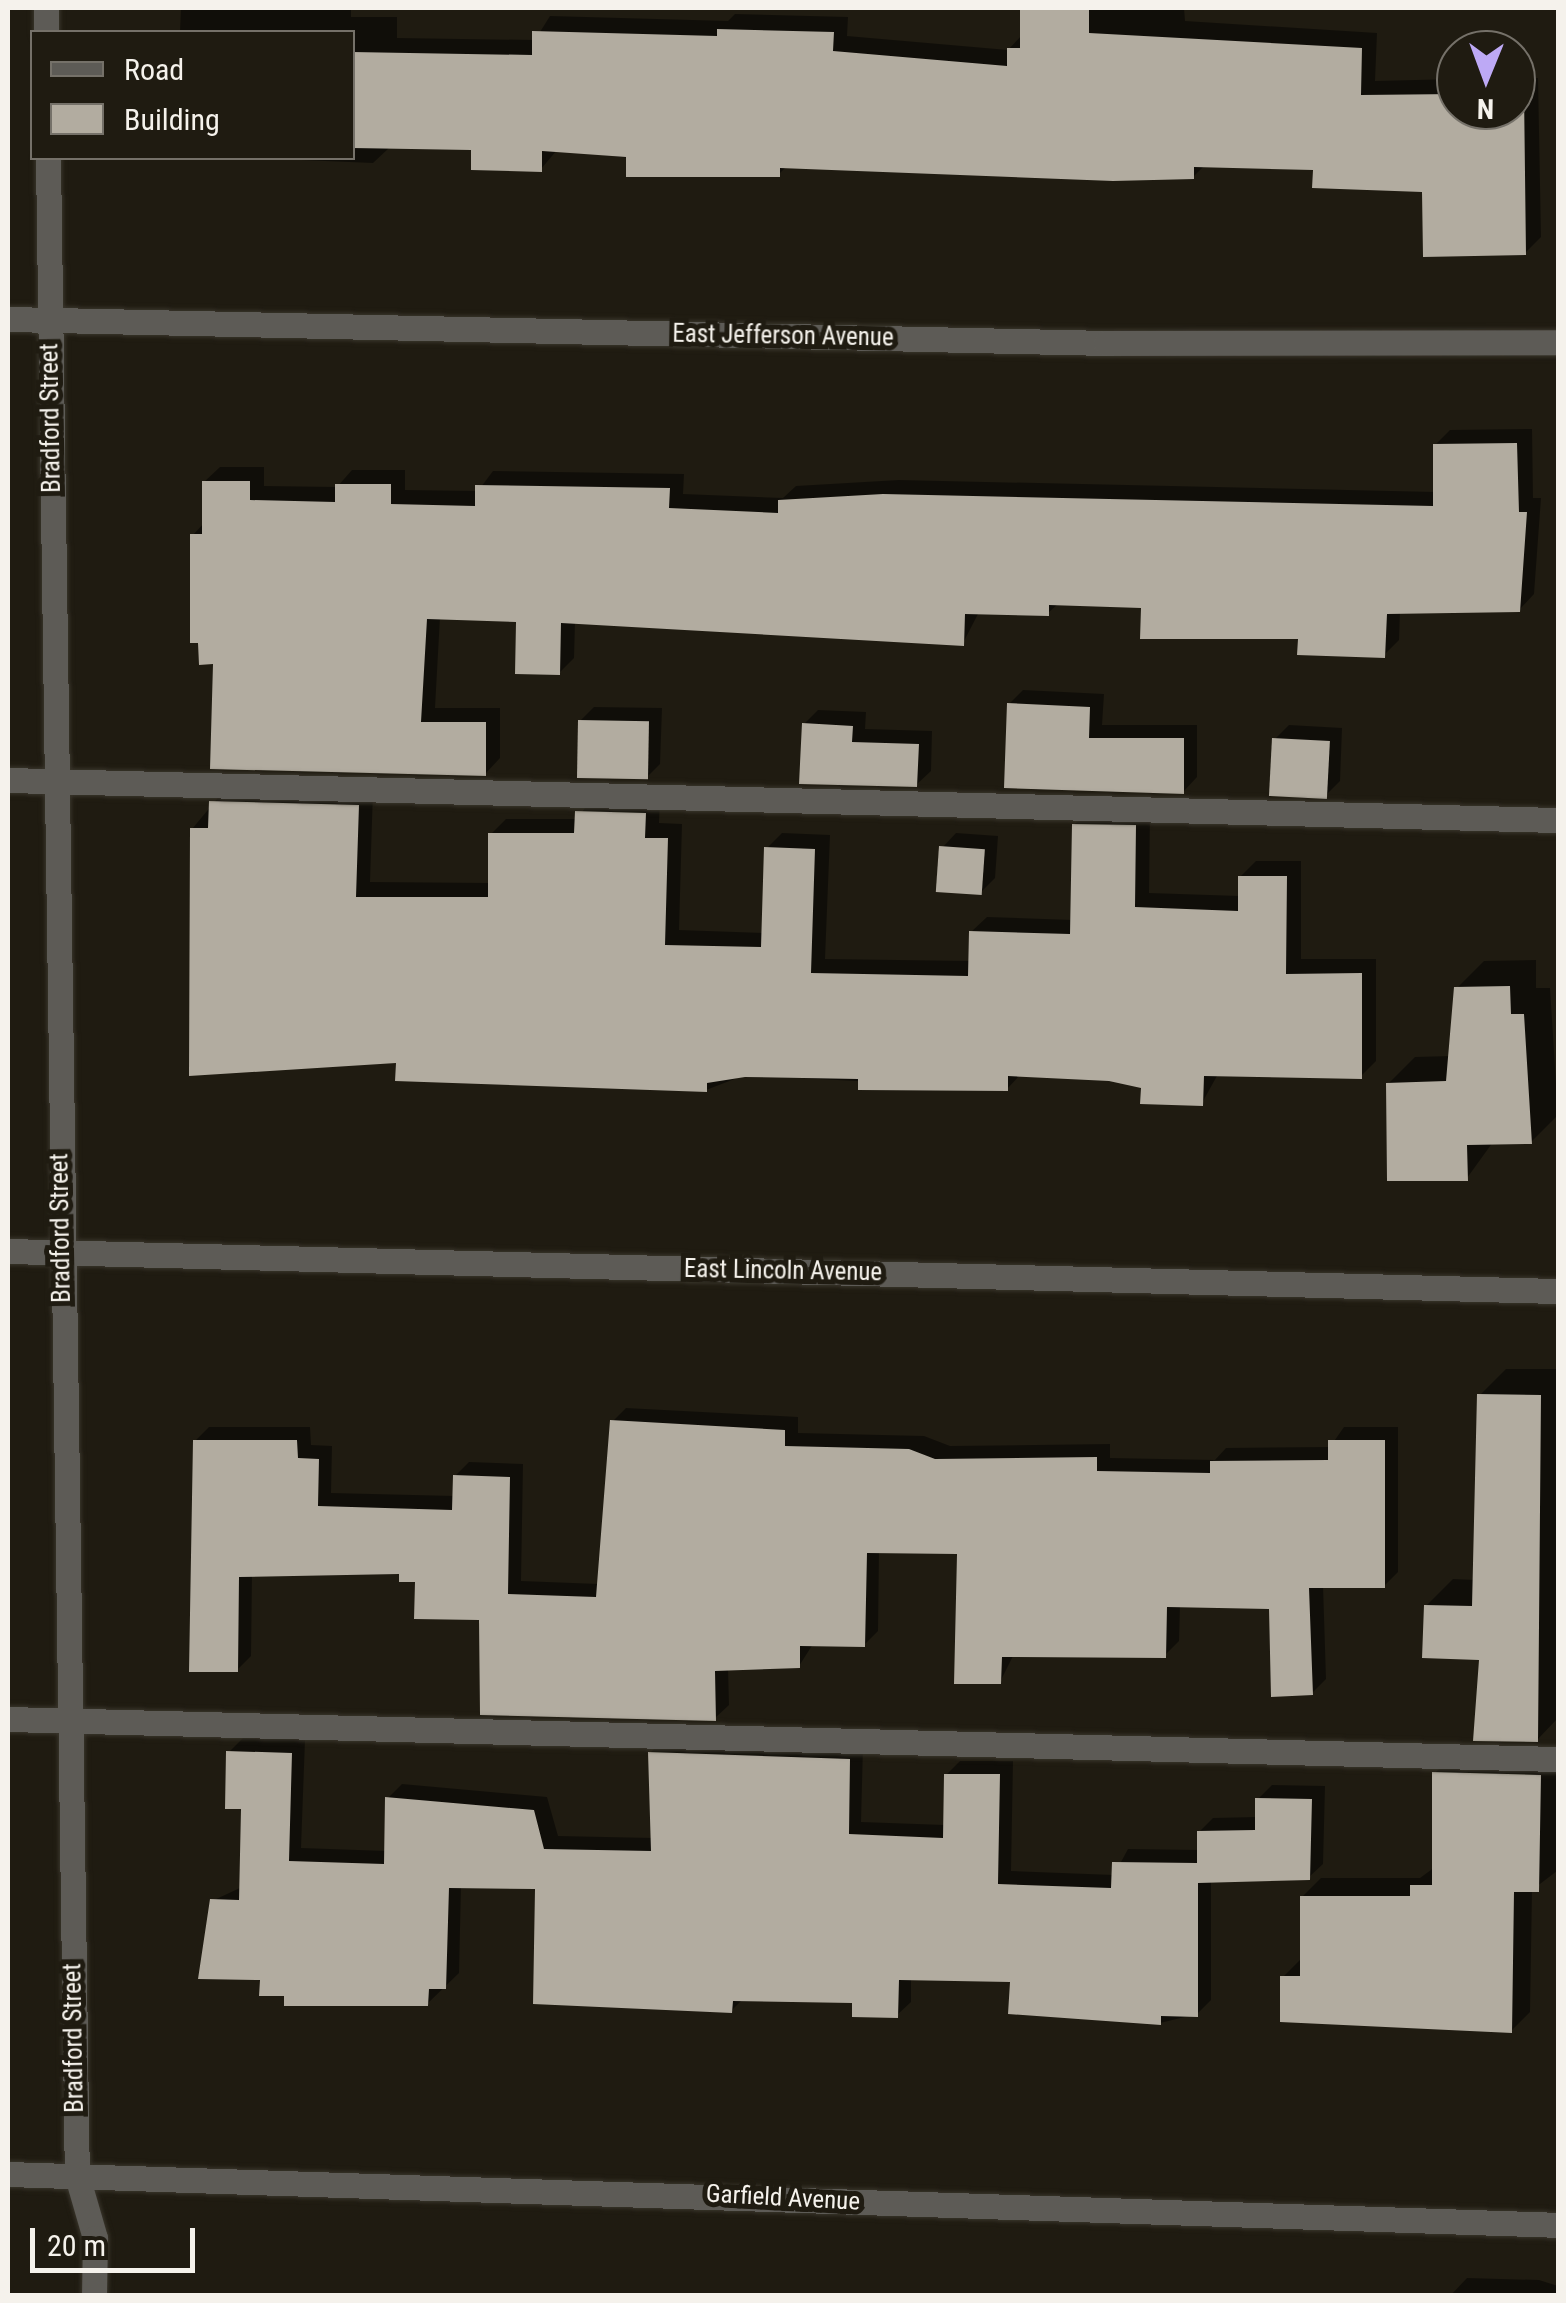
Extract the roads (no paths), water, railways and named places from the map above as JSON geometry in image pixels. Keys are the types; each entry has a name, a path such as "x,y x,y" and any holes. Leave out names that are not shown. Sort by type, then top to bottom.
{"street":[{"name":"Bradford Street","path":"48,160 77,2176 96,2238 94,2296"},
{"name":"East Jefferson Avenue","path":"8,318 1106,343 1558,342"},
{"path":"8,780 1558,820"},
{"name":"East Lincoln Avenue","path":"8,1252 1558,1290"},
{"path":"8,1718 1558,1759"},
{"name":"Garfield Avenue","path":"8,2174 1558,2224"}]}
